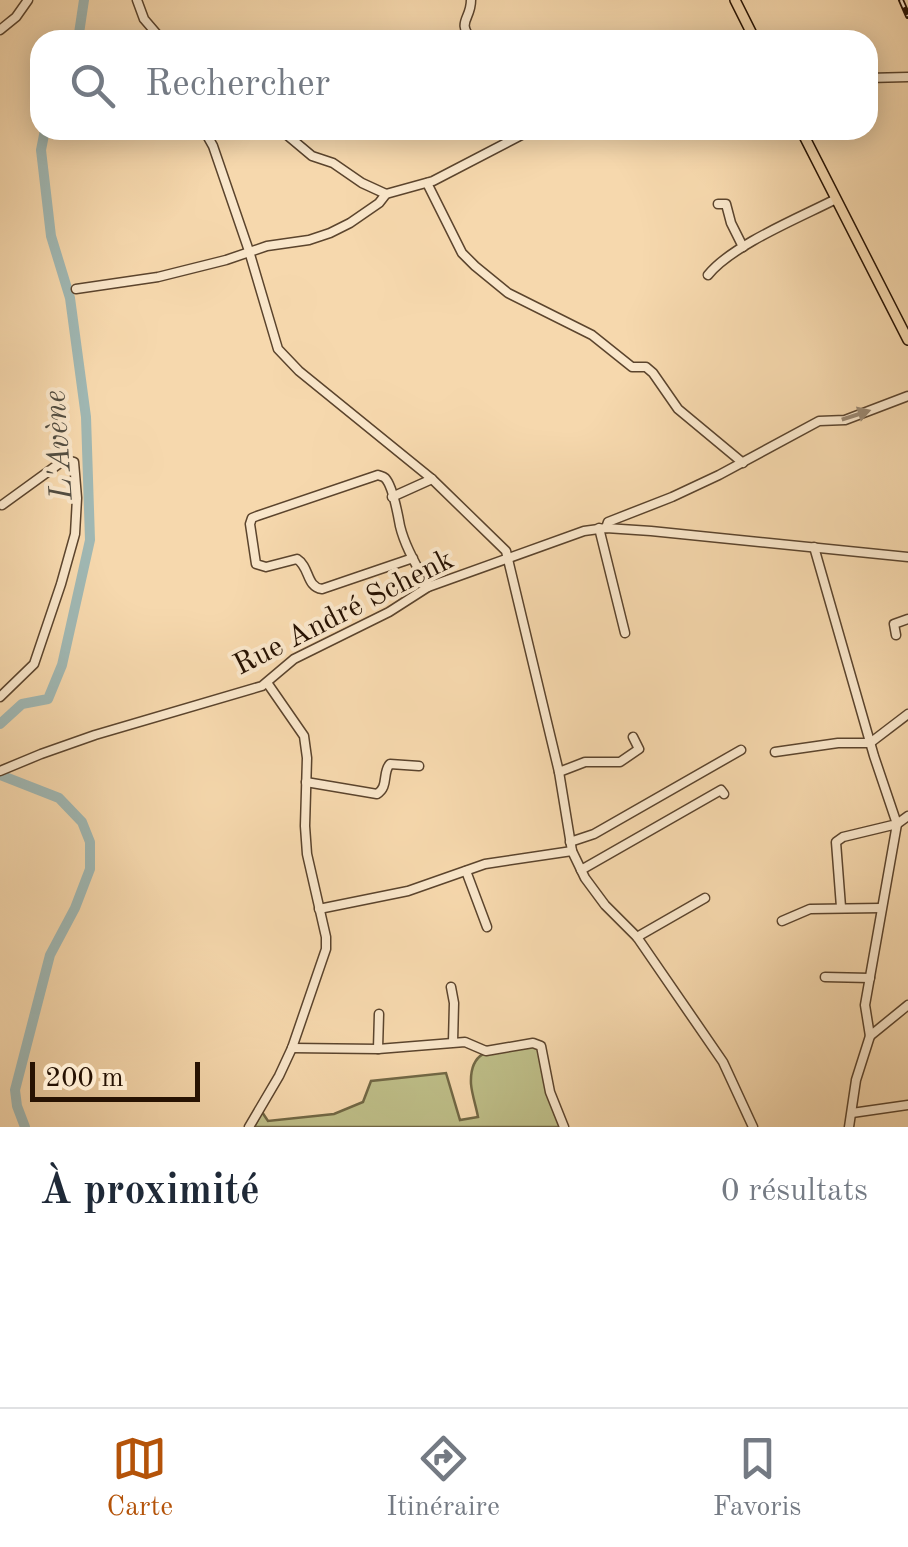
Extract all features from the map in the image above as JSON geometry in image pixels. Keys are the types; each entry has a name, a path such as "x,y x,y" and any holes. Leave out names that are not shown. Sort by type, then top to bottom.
{"main road":[{"path":"735,0 751,30"},
{"path":"807,140 908,340"}],"street":[{"path":"0,30 28,0"},
{"path":"138,0 144,19 153,30"},
{"path":"465,30 471,0"},
{"path":"878,78 908,77"},
{"path":"210,140 249,251 278,350 432,479 506,550 559,772 571,846 581,870 605,904 637,937 723,1062 753,1127"},
{"path":"293,140 312,156 386,194"},
{"path":"76,289 158,277 249,251 330,234 350,224 386,194 427,183 509,140"},
{"path":"427,183 462,253 474,266 508,293 582,328 632,366 654,372 678,409 743,463"},
{"path":"708,275 744,247 836,199"},
{"path":"718,204 726,204 730,224 744,247"},
{"path":"624,633 603,528 608,522 672,498 819,422 846,420 908,396"},
{"path":"0,698 34,664 62,584 75,534 74,462 60,463 2,505"},
{"path":"412,558 322,589 312,585 297,559 266,568 256,564 250,524 252,518 378,475 386,478 412,558 428,587"},
{"path":"392,496 432,479"},
{"name":"Rue André Schenk","path":"2,766 268,684 294,659 390,612 428,587 584,531 603,528 908,558"},
{"path":"814,546 870,743 903,821 881,908 865,1005 870,1036 852,1096 849,1127"},
{"path":"896,636 894,624 908,619"},
{"path":"249,1127 292,1048 326,949 307,854 304,736 268,684"},
{"path":"775,752 838,743 870,743 908,714"},
{"path":"559,772 585,762 620,762 639,749 634,737"},
{"path":"319,908 408,891 485,864 571,846 741,750"},
{"path":"306,782 376,794 383,788 390,764 419,766"},
{"path":"581,870 721,790 724,794"},
{"path":"841,908 836,842 903,821"},
{"path":"466,871 487,927"},
{"path":"637,937 704,898"},
{"path":"782,921 810,909 881,908"},
{"path":"825,978 870,978"},
{"path":"451,987 453,1042"},
{"path":"870,1036 908,1005"},
{"path":"378,1050 379,1014"},
{"path":"292,1048 378,1050 465,1042 486,1052 533,1043 541,1046 550,1092 564,1127"},
{"path":"852,1113 908,1104"}],"green space":[{"path":"530,1045 539,1049 555,1115 565,1127 254,1127 262,1112 268,1121 334,1114 363,1102 371,1081 446,1073 460,1120 478,1117 471,1084 475,1062 488,1051"}],"waterway":[{"name":"L'Avène","path":"80,30 84,0"},
{"name":"L'Avène","path":"0,724 22,704 48,699 62,665 90,540 86,417 70,298 51,236 43,140"},
{"name":"L'Avène","path":"0,775 59,798 82,822 90,842 90,869 50,955 15,1090 25,1127"}],"railway":[{"path":"901,0 908,16"}]}
